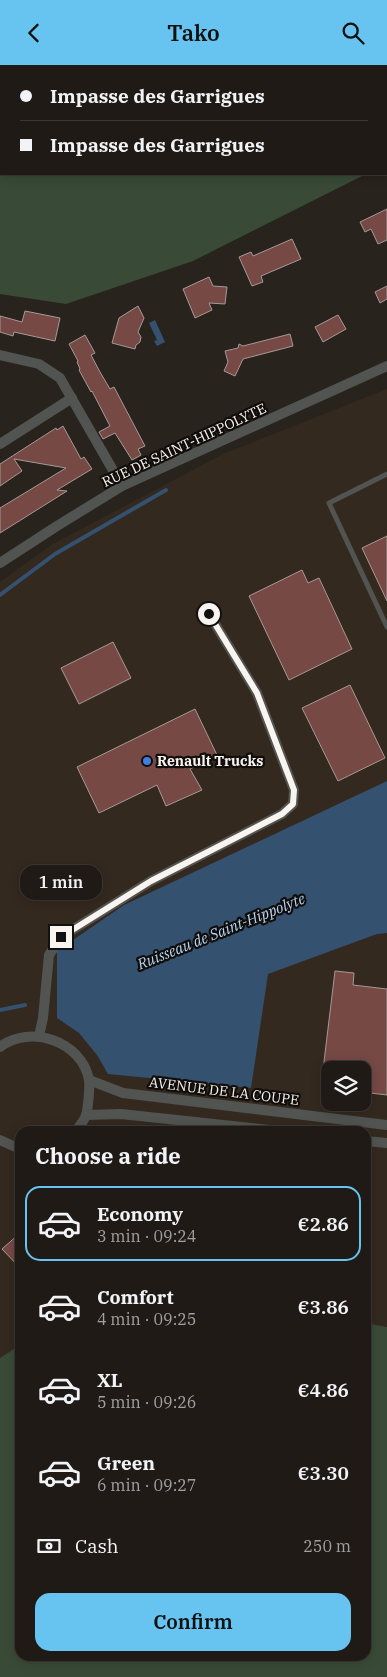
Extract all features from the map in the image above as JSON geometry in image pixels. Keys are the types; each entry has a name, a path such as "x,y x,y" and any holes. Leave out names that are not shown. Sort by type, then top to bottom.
{"street":[{"path":"0,355 39,364 60,378 122,486"},
{"name":"RUE DE SAINT-HIPPOLYTE","path":"0,563 122,486 387,366"},
{"path":"0,444 72,398"},
{"path":"39,1036 43,1018 50,955 61,937 151,881 282,814 293,804 294,790 257,693 209,614"},
{"path":"0,1047 21,1037 39,1036 56,1041 71,1050 82,1064 89,1080 86,1115 79,1126"},
{"name":"AVENUE DE LA COUPE","path":"89,1080 124,1093 387,1125"},
{"path":"86,1115 121,1114 233,1126"},
{"path":"0,1140 15,1147"},
{"path":"371,1141 387,1143"}],"lane":[{"path":"387,474 329,503 387,627"}],"shaded area":[{"path":"387,389 387,1327 371,1324 371,1126 15,1126 15,1348 0,1358 0,582 51,545 223,454"}],"green space":[{"path":"0,175 364,175 193,261 66,304 0,294"},
{"path":"371,1324 387,1327 387,1677 0,1677 0,1358 15,1348 15,1661 371,1661"}],"water":[{"path":"155,320 165,342 157,346 154,341 157,340 149,323"},
{"name":"Ruisseau de Saint-Hippolyte","path":"387,781 387,933 377,934 268,974 251,1088 108,1074 97,1055 79,1033 57,1018 57,951 124,905"}],"building":[{"path":"387,209 387,240 378,244 371,229 365,232 360,222"},
{"path":"292,239 301,259 261,276 263,282 252,286 239,257 251,252 253,256"},
{"path":"209,277 213,286 227,287 225,304 209,303 212,310 195,318 183,289"},
{"path":"387,286 387,299 380,303 375,292"},
{"path":"138,306 144,318 138,332 141,337 140,342 136,345 135,349 112,343 119,318"},
{"path":"25,311 60,318 55,341 14,332 13,336 0,332 0,316 22,322"},
{"path":"338,315 346,329 323,342 315,327"},
{"path":"290,334 293,346 243,359 235,376 224,371 228,362 225,351 238,348 239,344 243,346"},
{"path":"85,335 95,353 91,355 100,372 110,389 114,387 145,446 138,449 141,455 132,460 115,433 103,439 99,432 110,426 79,370 78,361 69,344"},
{"path":"63,426 81,459 84,457 92,469 57,490 67,491 0,533 0,508 66,468 14,459 22,471 0,486 0,464 56,428 57,430"},
{"path":"387,536 387,601 362,548"},
{"path":"302,570 308,583 319,578 352,649 289,680 249,596"},
{"path":"113,642 131,678 79,704 61,668"},
{"path":"350,685 385,758 338,781 302,708"},
{"name":"Renault Trucks","path":"195,709 217,755 190,769 202,790 166,806 157,785 99,813 77,767"},
{"path":"335,971 354,973 353,985 387,989 387,1095 371,1093 371,1061 324,1061"},
{"path":"15,1237 15,1263 2,1249"}],"waterway":[{"path":"0,595 55,554 166,490"},
{"path":"0,1010 25,1005"}],"place":[{"name":"Renault Trucks","path":"147,761"}],"route":[{"path":"61,937 151,881 282,814 293,804 294,790 257,693 209,614"}]}
